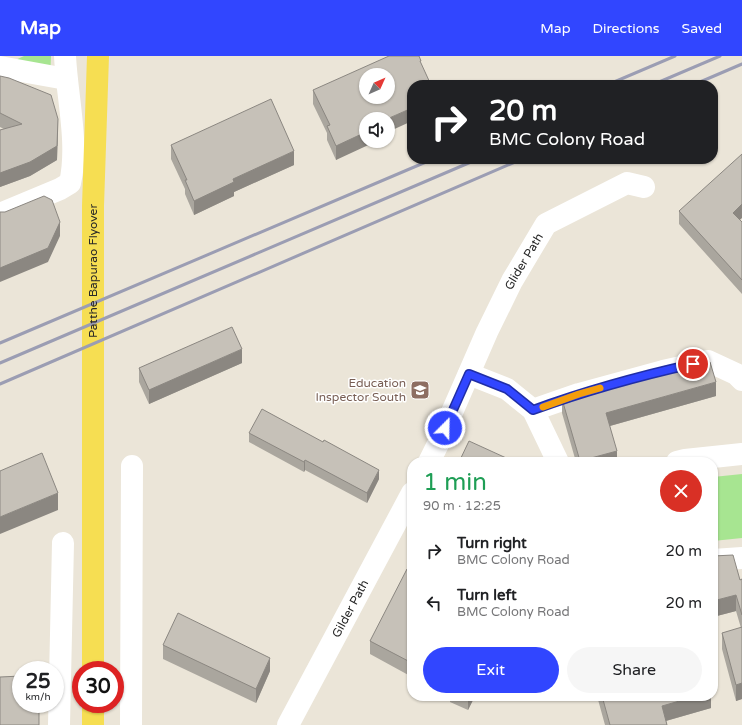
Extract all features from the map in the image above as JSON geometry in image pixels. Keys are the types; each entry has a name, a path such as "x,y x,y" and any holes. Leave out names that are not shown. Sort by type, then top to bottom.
{"main road":[{"name":"Patthe Bapurao Flyover","path":"93,661 93,206 98,56"},
{"path":"93,713 93,725"}],"street":[{"path":"0,214 60,189 70,183 72,174 73,146 65,56"},
{"path":"0,67 66,79"},
{"name":"Glider Path","path":"469,374 487,332 512,282 546,224 627,183 644,187"},
{"path":"533,410 579,394 663,371 708,361 736,374 742,380"},
{"path":"432,457 440,442 469,374 507,389 533,410 556,457"},
{"path":"714,457 742,454"},
{"path":"130,725 132,466"},
{"name":"Gilder Path","path":"288,725 407,502"},
{"path":"59,725 63,543"},
{"path":"718,560 742,558"}],"green space":[{"path":"24,56 51,56 50,80 9,63"},
{"path":"742,474 742,538 718,540 718,476"}],"building":[{"path":"389,56 419,56 429,80 407,80 407,110 395,115 395,112 359,112 359,135 336,146 327,126 330,125 313,90 359,69 359,104 395,104 395,68 362,68"},
{"path":"0,76 9,78 51,95 58,119 57,146 30,162 0,173 0,130 22,124 0,113"},
{"path":"271,99 294,151 233,179 234,182 194,201 185,180 187,180 171,145"},
{"path":"742,154 742,204 733,213 742,222 742,280 679,211"},
{"path":"44,196 52,200 60,222 48,248 0,268 0,212 5,212"},
{"path":"232,327 242,349 149,390 139,368"},
{"path":"708,361 710,362 716,382 606,413 617,451 595,457 579,457 562,399 666,369 684,365 684,368"},
{"path":"262,409 379,470 367,493 305,460 304,462 249,433"},
{"path":"469,441 504,457 461,457"},
{"path":"42,453 58,493 0,517 0,471"},
{"path":"733,555 740,580 742,579 742,615 736,595 718,600 718,556"},
{"path":"407,569 407,660 370,641"},
{"path":"178,613 270,658 256,689 163,645"},
{"path":"742,627 742,683 736,685 722,633"},
{"path":"12,676 12,713 39,713 39,725 0,725 0,677"},
{"path":"603,701 680,701 662,706 667,725 610,725"}],"railway":[{"path":"619,80 675,56"},
{"path":"664,80 720,56"},
{"path":"705,80 742,64"},
{"path":"0,343 421,164"},
{"path":"0,363 466,164"},
{"path":"0,384 510,164"}],"slow traffic":[{"path":"543,407 600,388"}],"place":[{"name":"Education Inspector South","path":"420,390"}],"route":[{"path":"445,428 469,374 507,389 533,410 579,394 693,364"}]}
